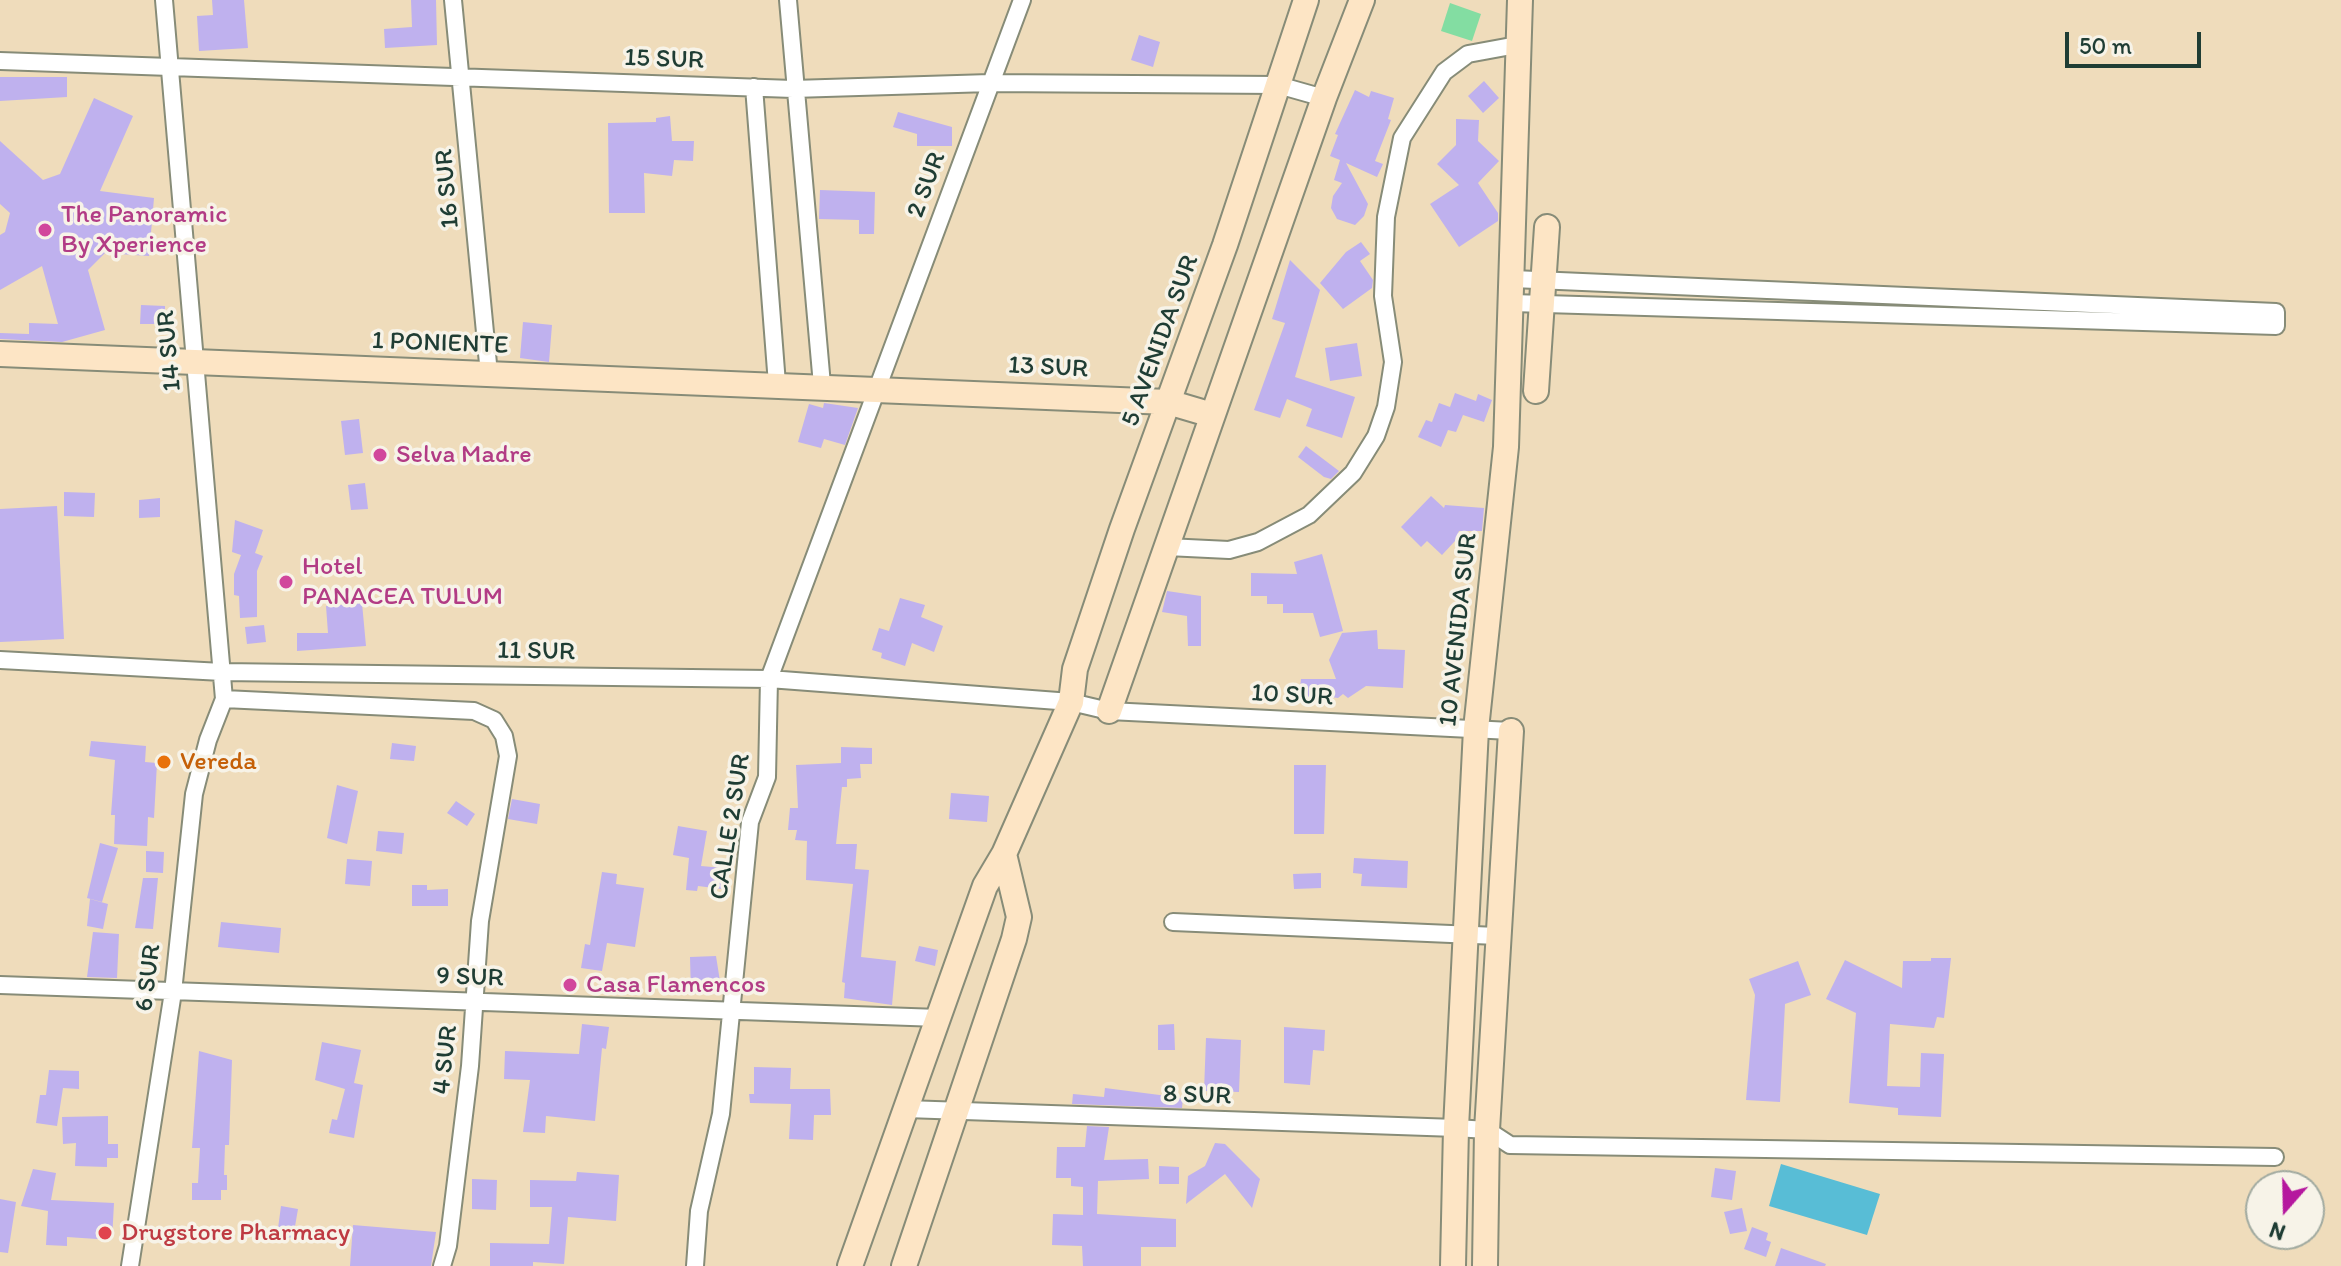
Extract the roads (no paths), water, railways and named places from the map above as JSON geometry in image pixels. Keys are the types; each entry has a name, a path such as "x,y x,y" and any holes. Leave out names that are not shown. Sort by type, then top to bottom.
{"street":[{"name":"14 SUR","path":"164,0 224,699"},
{"name":"16 SUR","path":"453,0 489,374"},
{"path":"788,0 793,89 822,385"},
{"name":"2 SUR","path":"769,679 1022,0"},
{"name":"5 AVENIDA SUR","path":"850,1266 985,886 1004,854 1071,702 1080,655 1306,0"},
{"path":"1109,711 1324,98 1362,0"},
{"name":"10 AVENIDA SUR","path":"1453,1266 1456,1128 1476,729 1506,447 1520,0"},
{"path":"1167,547 1229,550 1258,542 1309,515 1353,473 1376,436 1386,407 1393,362 1383,296 1386,217 1402,138 1444,72 1468,54 1517,45"},
{"name":"15 SUR","path":"0,61 793,89 990,83 1278,85 1324,98"},
{"path":"754,87 777,384"},
{"path":"1536,391 1547,227"},
{"path":"1512,291 2276,312 2276,326 1543,293 1512,291"},
{"name":"1 PONIENTE","path":"0,354 878,387"},
{"name":"13 SUR","path":"878,387 1168,402 1212,415"},
{"name":"11 SUR","path":"0,660 222,672 769,679 1071,702"},
{"name":"CALLE 2 SUR","path":"695,1266 699,1211 721,1114 750,822 767,777 769,679"},
{"name":"4 SUR","path":"224,699 474,711 494,720 504,736 508,756 480,921 476,1002 456,1186 442,1266"},
{"name":"6 SUR","path":"130,1266 173,992 194,794 208,740 224,699"},
{"name":"10 SUR","path":"1071,702 1109,711 1511,731"},
{"path":"1485,1266 1487,1130 1511,731"},
{"path":"904,1266 1019,917 1004,854"},
{"path":"1173,922 1497,936"},
{"name":"9 SUR","path":"0,985 939,1018"},
{"name":"8 SUR","path":"906,1109 952,1113 1456,1128 1487,1130 1510,1145 2275,1157"}],"water":[{"path":"1781,1164 1880,1194 1867,1235 1769,1206"}],"place":[{"name":"The Panoramic By Xperience","path":"45,230"},
{"name":"Selva Madre","path":"380,455"},
{"name":"Hotel PANACEA TULUM","path":"286,582"},
{"name":"Vereda","path":"164,762"},
{"name":"Casa Flamencos","path":"570,985"},
{"name":"Drugstore Pharmacy","path":"105,1233"}]}
